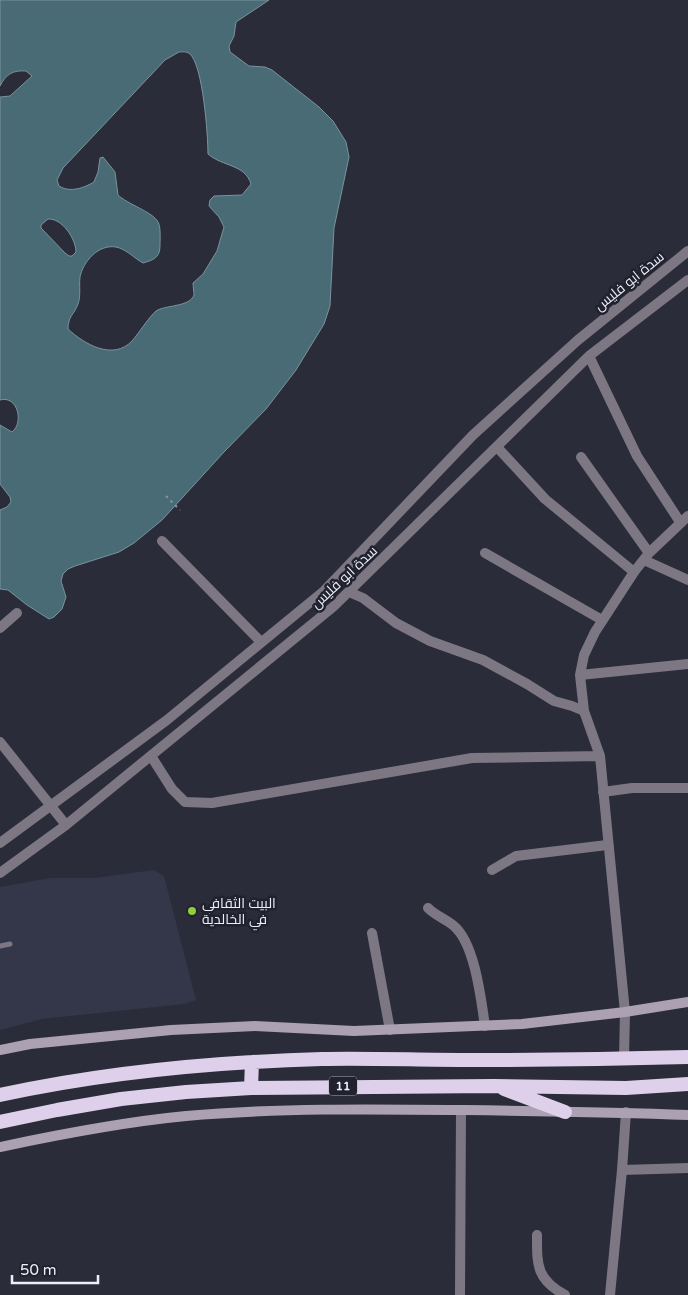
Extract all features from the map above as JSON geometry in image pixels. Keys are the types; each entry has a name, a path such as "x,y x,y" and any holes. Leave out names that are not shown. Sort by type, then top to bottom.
{"highway":[{"name":"11","path":"0,1095 70,1081 194,1065 376,1059 624,1059 688,1057"},
{"path":"251,1088 252,1062"},
{"name":"11","path":"0,1122 121,1099 251,1088 494,1086 626,1088 688,1084"},
{"path":"494,1086 565,1112"}],"main road":[{"path":"0,1050 30,1044 171,1030 255,1026 354,1031 522,1024 625,1012 688,1002"},
{"path":"0,1147 95,1128 185,1116 249,1112 320,1109 626,1112 688,1115"}],"street":[{"name":"سدة ابو فليس","path":"0,843 167,720 339,576 473,435 578,340 688,251"},
{"name":"سدة ابو فليس","path":"0,873 66,826 333,607 589,356 688,280"},
{"path":"589,356 637,456 684,519 646,556 634,572 602,620 584,655 580,675 584,711 600,756 625,1012 624,1059"},
{"path":"497,447 545,499 634,572"},
{"path":"581,457 646,556 688,580"},
{"path":"162,541 262,642"},
{"path":"485,553 602,620"},
{"path":"349,592 363,598 396,623 430,641 483,660 528,684 554,701 584,711"},
{"path":"0,628 17,613"},
{"path":"580,675 688,664"},
{"path":"0,742 66,826"},
{"path":"151,756 172,789 185,802 212,803 472,758 600,756"},
{"path":"603,792 632,788 688,788"},
{"path":"492,870 516,856 608,844"},
{"path":"428,908 434,914 454,926 464,940 480,988 485,1026"},
{"path":"372,933 390,1030"},
{"path":"460,1295 461,1110"},
{"path":"610,1295 626,1112"},
{"path":"622,1170 688,1168"},
{"path":"536,1236 539,1270 548,1282 565,1295"}],"lane":[{"path":"0,946 10,944"}],"path":[{"path":"166,496 180,510"}],"shaded area":[{"path":"0,0 269,0 236,22 234,36 229,46 230,52 249,66 265,67 272,70 319,107 333,121 346,142 349,157 334,228 330,306 324,324 296,370 266,409 162,520 134,543 119,552 75,566 63,574 61,581 66,597 62,609 49,619 8,590 0,589 0,510 7,507 11,502 10,497 0,484 0,425 12,432 16,428 18,417 15,406 11,402 0,400 0,97 10,96 32,76 26,71 17,71 7,76 0,86","holes":["179,52 190,54 195,61 204,101 208,154 239,169 251,184 242,195 214,196 210,200 209,206 219,217 224,227 217,251 203,274 193,283 194,295 192,299 183,304 156,311 132,341 124,347 116,350 99,348 90,345 68,329 70,318 79,301 80,277 84,266 97,251 109,247 123,250 143,263 153,259 160,250 159,224 151,215 118,195 115,172 103,157 100,158 94,182 81,188 68,189 59,186 57,180 63,168 165,60","48,219 58,222 71,236 76,252 72,256 65,253 41,228 41,225"]},
{"path":"154,870 164,876 196,1000 184,1004 42,1019 0,1030 0,887 50,878 94,878"}],"place":[{"name":"البيت الثقافي في الخالدية","path":"192,911"}]}
